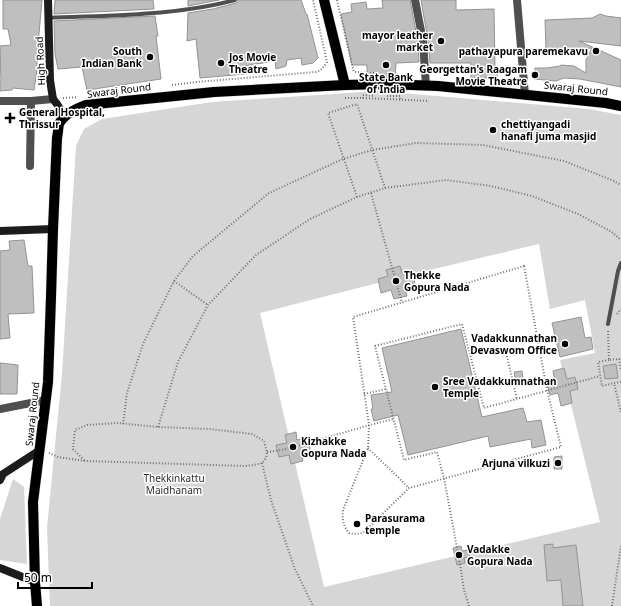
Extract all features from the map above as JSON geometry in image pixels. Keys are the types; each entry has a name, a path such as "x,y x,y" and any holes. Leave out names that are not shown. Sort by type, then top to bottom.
{"main road":[{"name":"High Road","path":"48,0 50,80 57,104 65,116"},
{"path":"324,0 344,85"},
{"name":"Swaraj Round","path":"37,606 33,502 48,382 57,138 59,125 65,116 86,105 214,92 386,84 438,86 525,94 621,106"},
{"path":"0,231 53,229"},
{"path":"1,476 40,450"},
{"path":"0,568 35,582"}],"street":[{"path":"415,0 423,41 426,86"},
{"path":"517,0 525,94"},
{"path":"0,101 56,98"},
{"path":"30,166 31,100"},
{"path":"0,409 46,400"}],"lane":[{"path":"48,18 162,12 216,5 235,0"},
{"path":"608,324 618,271 621,263"}],"path":[{"path":"166,86 316,72 321,70 325,67 327,62 313,0"},
{"path":"337,0 354,72 378,74"},
{"path":"363,98 363,95 375,96"},
{"path":"387,96 400,96 400,99"},
{"path":"56,98 80,97"},
{"path":"345,98 429,101"},
{"path":"357,197 328,113 357,104 385,188"},
{"path":"122,424 127,393 143,344 174,281 193,256 269,192 344,159 372,150 416,143 483,145 564,161 621,185"},
{"path":"158,427 178,362 208,305 256,255 310,219 357,197 385,188 446,180 492,186 532,196 578,214 612,232 621,240"},
{"path":"371,192 402,303"},
{"path":"524,266 547,390 561,447 409,488 363,533 349,533 345,528 342,517 343,510 368,448 369,425 353,317 402,303 524,266"},
{"path":"174,281 208,305"},
{"path":"469,606 464,590 444,478 437,452 404,460 375,346 462,324 484,408 600,376"},
{"path":"608,324 607,337 609,360"},
{"path":"507,356 517,400"},
{"path":"621,369 619,359 598,362 602,386 621,382"},
{"path":"614,383 621,413"},
{"path":"364,394 386,389"},
{"path":"267,452 278,451 309,443 394,419"},
{"path":"40,450 58,457 85,461 245,466 254,466 262,462 266,458 267,452 264,441 252,434 210,429 102,424 87,425 75,430 73,449 85,461"},
{"path":"368,448 409,488"},
{"path":"262,462 273,507 295,569 313,606"},
{"path":"612,606 621,546"}],"green space":[{"name":"Thekkinkattu Maidhanam","path":"378,91 589,109 621,115 621,606 50,606 47,528 62,374 76,146 84,129 102,119 212,102","holes":["539,244 550,309 585,300 595,353 560,360 600,522 324,587 260,313"]},
{"path":"13,479 24,487 27,564 0,560 0,519"}],"building":[{"path":"3,0 42,0 37,70 34,90 13,88 12,90 0,91 0,46 11,45 8,29 3,29"},
{"path":"55,0 153,0 154,9 54,14"},
{"path":"188,0 219,0 188,6"},
{"path":"238,0 301,0 307,14 318,58 313,63 302,65 301,58 287,60 286,66 276,69 275,61 244,66 245,74 200,78 196,39 187,41 188,13 213,9 236,3"},
{"path":"382,0 410,0 418,42 419,62 396,63 395,78 367,77 367,65 352,65 341,14 352,12 351,4 366,2 367,9 383,8"},
{"path":"421,0 456,0 456,10 494,9 495,68 498,68 497,78 471,78 471,63 430,63 428,40"},
{"path":"600,14 621,18 621,46 579,41 621,60 621,87 580,79 564,78 556,81 534,79 535,68 547,68 561,65 574,66 586,73 586,60 592,48 546,52 545,20 592,18"},
{"path":"155,16 161,79 87,90 82,67 58,69 55,54 54,21"},
{"path":"24,240 28,266 32,266 34,313 8,314 10,338 0,339 0,251 10,250 9,241"},
{"name":"Thekke Gopura Nada","path":"400,266 402,273 411,270 415,283 404,286 407,296 394,299 391,290 381,293 378,279 388,276 386,270"},
{"name":"Vadakkunnathan Devaswom Office","path":"581,317 585,338 591,337 593,349 560,357 552,323"},
{"path":"461,329 482,417 523,408 527,422 541,420 546,445 532,448 531,439 490,447 488,436 408,455 398,415 374,421 371,409 373,409 371,395 392,392 382,348"},
{"path":"0,363 18,365 17,394 0,394"},
{"path":"616,364 618,378 605,379 603,366"},
{"path":"564,368 567,379 575,377 578,389 570,391 572,403 561,406 558,393 550,395 547,384 555,382 553,371"},
{"path":"522,371 523,381 516,382 514,372"},
{"name":"Kizhakke Gopura Nada","path":"296,432 297,440 307,437 310,449 301,452 303,461 291,464 289,455 279,457 276,445 287,443 285,435"},
{"name":"Arjuna vilkuzi","path":"562,456 562,469 554,469 554,457"},
{"path":"553,544 553,548 576,545 583,606 563,606 561,580 547,581 544,545"},
{"name":"Vadakke Gopura Nada","path":"461,546 462,551 468,550 470,557 464,558 465,563 457,565 453,548"}],"place":[{"name":"mayor leather market","path":"441,41"},
{"name":"pathayapura paremekavu","path":"596,51"},
{"name":"South Indian Bank","path":"150,57"},
{"name":"Jos Movie Theatre","path":"221,63"},
{"name":"State Bank of India","path":"386,65"},
{"name":"Georgettan's Raagam Movie Theatre","path":"535,75"},
{"name":"General Hospital, Thrissur","path":"10,118"},
{"name":"chettiyangadi hanafi juma masjid","path":"493,130"},
{"name":"Thekke Gopura Nada","path":"396,281"},
{"name":"Vadakkunnathan Devaswom Office","path":"565,344"},
{"name":"Sree Vadakkumnathan Temple","path":"435,387"},
{"name":"Kizhakke Gopura Nada","path":"293,447"},
{"name":"Arjuna vilkuzi","path":"558,463"},
{"name":"Parasurama temple","path":"357,524"},
{"name":"Vadakke Gopura Nada","path":"459,555"}]}
